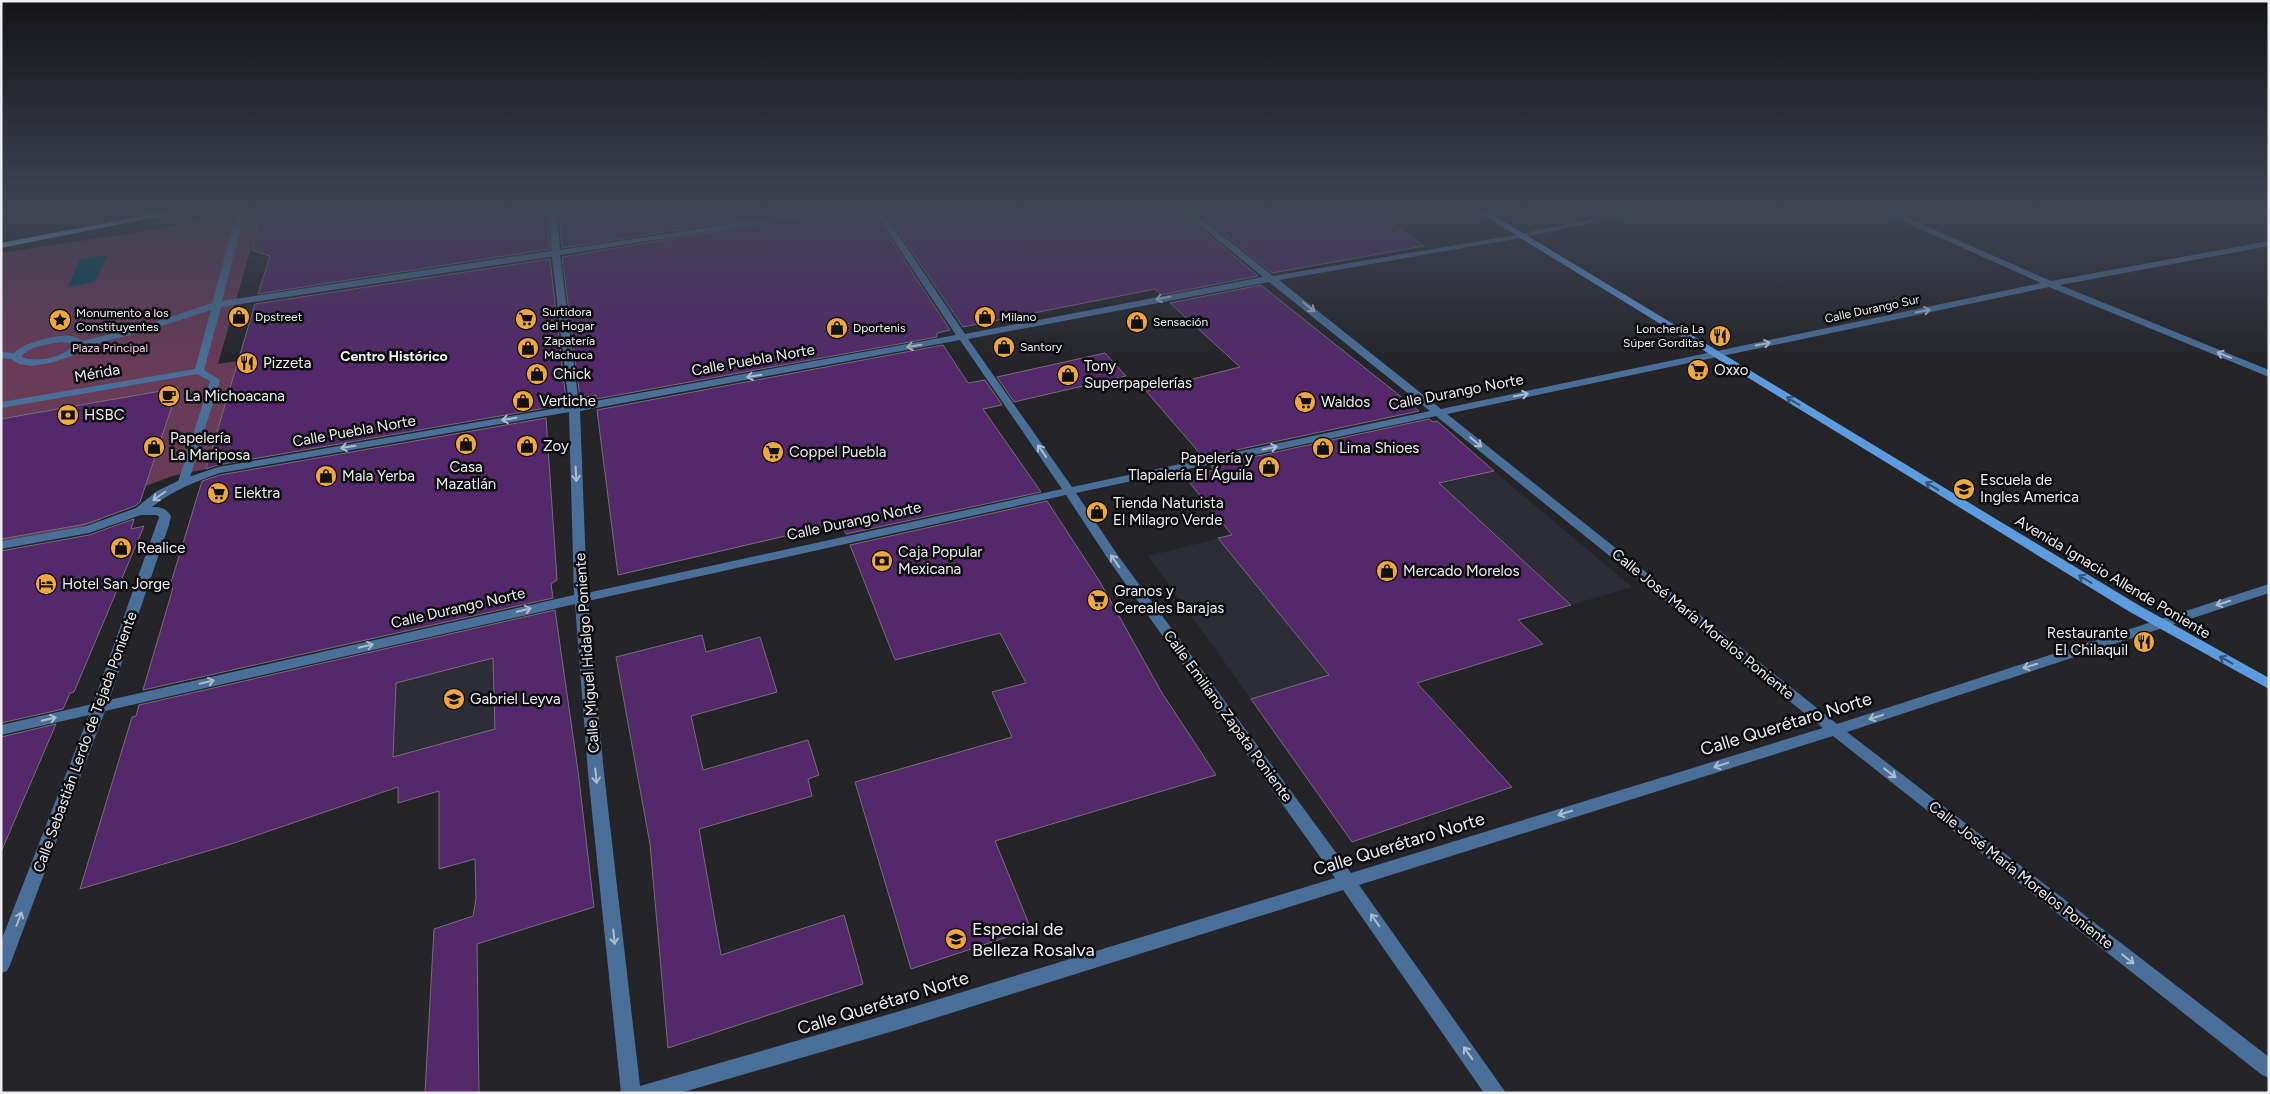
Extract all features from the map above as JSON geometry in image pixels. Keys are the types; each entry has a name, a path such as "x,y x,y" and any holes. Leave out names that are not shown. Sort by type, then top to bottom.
{"main road":[{"name":"Avenida Ignacio Allende Poniente","path":"1566,263 2159,623 2269,684"}],"street":[{"path":"184,482 215,380 199,371 227,263"},
{"path":"16,356 16,359 20,362 38,362 62,356 71,352 78,345 143,329 215,305 490,263"},
{"name":"Calle Miguel Hidalgo Poniente","path":"557,263 574,408 581,597 596,773 631,1093"},
{"name":"Calle Emiliano Zapata Poniente","path":"913,263 1114,559 1347,880 1496,1093"},
{"name":"Calle José María Morelos Poniente","path":"1252,263 1835,730 2269,1069"},
{"name":"Calle Puebla Norte","path":"1,545 90,529 140,511 161,494 184,482 218,470 574,408 1271,278 1367,263"},
{"path":"2003,263 2269,374"},
{"name":"Calle Durango Sur","path":"1716,354 2050,284 2162,263"},
{"path":"1,355 16,356 29,347 50,340 76,340 78,345"},
{"name":"Calle Durango Norte","path":"1,730 581,597 1439,411 1716,354"},
{"name":"Mérida","path":"1,405 199,371"},
{"name":"Calle Sebastián Lerdo de Tejada Poniente","path":"1,965 100,707 165,516 160,511 140,511"},
{"name":"Calle Querétaro Norte","path":"647,1093 897,1022 1347,880 1835,730 2269,588"}],"shaded area":[{"name":"Mercado Morelos","path":"1494,471 1632,587 1251,699 1148,556"},
{"name":"Gabriel Leyva","path":"556,614 573,736 398,787 341,662"}],"green space":[{"name":"Plaza Principal","path":"1,263 247,263 218,364 238,361 206,469 172,476 141,488 100,520 81,527 1,541"}],"water":[{"path":"78,263 103,263 95,282 68,287"}],"building":[{"path":"268,263 459,263 258,294"},
{"path":"523,263 550,263 566,400 545,404 546,408 218,465 206,469 255,304"},
{"path":"563,263 906,263 950,330 937,333 937,337 596,399 596,395 580,398"},
{"path":"920,263 1242,263 1258,276 1161,295 1155,289 963,327"},
{"path":"1260,263 1328,263 1272,273"},
{"path":"1261,285 1419,411 1203,457 1146,391 1240,367 1170,303"},
{"path":"943,345 968,383 985,380 1002,405 983,409 1041,492 846,534 841,523 618,575 597,410"},
{"name":"Tony Superpapelerías","path":"1105,353 1126,376 1014,402 997,377"},
{"path":"178,388 140,502 135,506 86,524 1,539 1,419"},
{"path":"546,418 557,580 551,584 553,598 143,690 173,588 169,589 202,481 220,475"},
{"path":"1429,419 1433,422 1437,421 1494,471 1439,483 1571,605 1518,620 1543,644 1417,683 1512,787 1352,842 1251,699 1329,675 1218,538 1232,535 1185,477 1214,470 1211,466"},
{"path":"1047,501 1100,582 1162,693 1216,775 995,841 1031,929 911,969 855,782 1012,737 992,692 1026,683 1000,633 895,660 850,545"},
{"path":"134,519 131,529 144,526 74,692 70,693 63,709 1,723 1,551 89,535"},
{"path":"555,610 578,771 594,907 477,944 479,1093 425,1093 434,929 473,916 476,899 475,859 439,869 439,791 398,803 398,787 231,844 80,889 132,717 136,716 139,705","holes":["493,658 495,729 393,757 396,683"]},
{"path":"702,635 706,652 760,637 777,692 691,716 703,770 808,740 819,775 808,779 812,796 699,829 721,955 844,915 863,984 668,1048 650,844 616,657"},
{"path":"56,724 1,852 1,737"}],"place":[{"name":"Dpstreet","path":"239,317"},
{"name":"Milano","path":"985,317"},
{"name":"Surtidora del Hogar","path":"526,319"},
{"name":"Monumento a los Constituyentes","path":"60,320"},
{"name":"Sensación","path":"1137,322"},
{"name":"Dportenis","path":"837,328"},
{"name":"Lonchería La Súper Gorditas","path":"1720,336"},
{"name":"Santory","path":"1004,347"},
{"name":"Zapatería Machuca","path":"528,348"},
{"name":"Pizzeta","path":"247,363"},
{"name":"Oxxo","path":"1698,370"},
{"name":"Chick","path":"537,374"},
{"name":"Tony Superpapelerías","path":"1068,375"},
{"name":"La Michoacana","path":"169,396"},
{"name":"Vertiche","path":"523,401"},
{"name":"Waldos","path":"1305,402"},
{"name":"HSBC","path":"68,415"},
{"name":"Casa Mazatlán","path":"466,444"},
{"name":"Zoy","path":"527,446"},
{"name":"Papelería La Mariposa","path":"154,447"},
{"name":"Lima Shioes","path":"1323,448"},
{"name":"Coppel Puebla","path":"773,452"},
{"name":"Papelería y Tlapalería El Águila","path":"1269,467"},
{"name":"Mala Yerba","path":"326,476"},
{"name":"Escuela de Ingles America","path":"1964,489"},
{"name":"Elektra","path":"218,493"},
{"name":"Tienda Naturista El Milagro Verde","path":"1097,512"},
{"name":"Realice","path":"121,548"},
{"name":"Caja Popular Mexicana","path":"882,561"},
{"name":"Mercado Morelos","path":"1387,571"},
{"name":"Hotel San Jorge","path":"46,584"},
{"name":"Granos y Cereales Barajas","path":"1098,600"},
{"name":"Restaurante El Chilaquil","path":"2144,642"},
{"name":"Gabriel Leyva","path":"454,699"},
{"name":"Especial de Belleza Rosalva","path":"956,939"}],"district":[{"name":"Centro Histórico","path":"394,356"}]}
